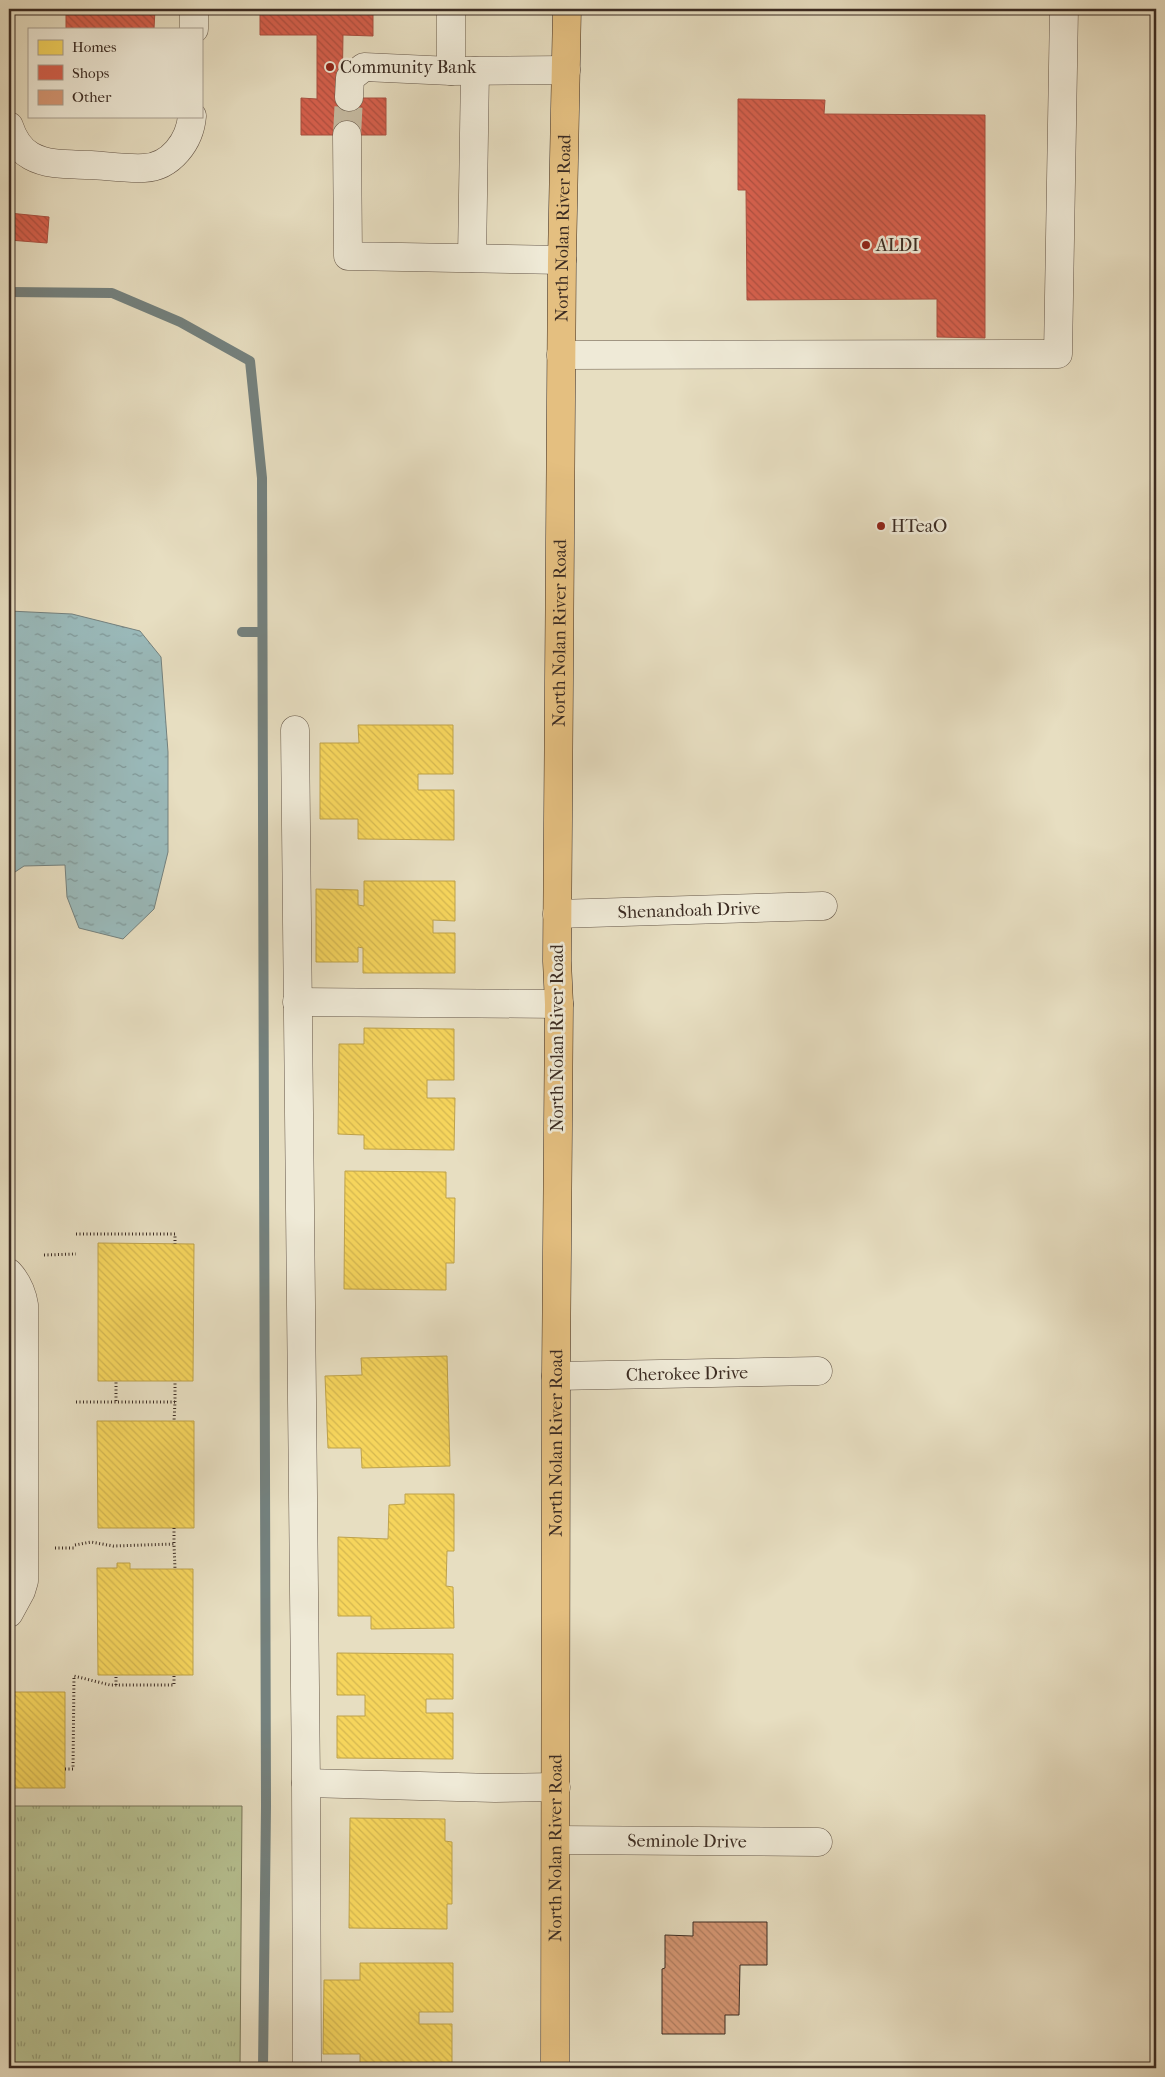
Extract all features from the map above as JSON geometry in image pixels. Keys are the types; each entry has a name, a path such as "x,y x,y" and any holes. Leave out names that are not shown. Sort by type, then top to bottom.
{"main road":[{"name":"North Nolan River Road","path":"556,2068 556,1376 559,1004 557,914 561,355 566,9"}],"street":[{"path":"194,9 194,28"},
{"path":"451,9 463,71 472,258"},
{"path":"561,355 1058,354 1064,9"},
{"path":"349,98 350,78 364,68 463,71 566,70"},
{"path":"9,126 18,144 29,155 44,163 146,168 164,162 179,150 187,136 192,118"},
{"path":"347,135 348,256 562,260"},
{"path":"295,730 306,1783 307,2068"},
{"name":"Shenandoah Drive","path":"557,914 822,906"},
{"path":"297,1002 559,1004"},
{"path":"9,1274 16,1280 22,1292 24,1305 24,1581 21,1591 9,1613"},
{"name":"Cherokee Drive","path":"556,1376 818,1371"},
{"path":"306,1783 495,1788 556,1787"},
{"name":"Seminole Drive","path":"556,1840 818,1842"}],"path":[{"path":"76,1234 176,1234 175,1244"},
{"path":"44,1254 76,1254"},
{"path":"116,1381 116,1402"},
{"path":"174,1421 175,1381"},
{"path":"76,1402 175,1402"},
{"path":"174,1528 174,1569"},
{"path":"75,1546 91,1542 113,1546 174,1544"},
{"path":"116,1675 116,1685"},
{"path":"65,1769 73,1769 74,1676 116,1685 174,1685 174,1675"}],"green space":[{"path":"9,1806 242,1806 240,2068 9,2068"}],"water":[{"path":"9,611 72,614 140,631 161,657 168,752 168,852 154,909 123,939 79,928 67,897 65,865 24,866 9,876"}],"building: Homes":[{"path":"358,725 453,725 453,774 418,774 418,790 454,790 454,840 358,839 358,819 320,819 320,743 359,743"},
{"path":"364,881 455,881 455,921 433,920 433,933 455,933 455,973 363,973 363,948 358,947 358,962 316,962 316,889 358,890 358,905 364,906"},
{"path":"364,1028 454,1029 454,1080 427,1080 427,1098 455,1098 454,1150 364,1149 364,1135 338,1134 339,1044 364,1044"},
{"path":"345,1171 446,1172 446,1198 455,1198 454,1263 446,1263 446,1290 344,1289"},
{"path":"98,1243 194,1244 193,1381 98,1381"},
{"path":"447,1356 450,1466 362,1468 361,1448 328,1448 325,1376 362,1375 361,1358"},
{"path":"97,1421 194,1421 194,1528 98,1528"},
{"path":"405,1494 454,1494 454,1551 447,1551 446,1586 453,1587 454,1628 371,1629 371,1616 338,1616 338,1537 388,1539 389,1505 405,1504"},
{"path":"117,1563 130,1563 130,1569 193,1569 193,1675 98,1675 97,1568 117,1568"},
{"path":"337,1653 453,1654 453,1699 426,1699 426,1713 453,1713 453,1759 337,1758 337,1716 365,1716 365,1695 337,1695"},
{"path":"12,1692 65,1692 65,1788 11,1788 11,1776 9,1776 9,1704 12,1704"},
{"path":"350,1818 445,1819 445,1841 452,1842 452,1904 447,1904 447,1929 349,1928"},
{"path":"360,1963 453,1963 453,2012 419,2012 419,2024 452,2024 452,2068 360,2068 360,2054 323,2054 324,1980 360,1980"}],"building: Shops":[{"path":"66,9 155,9 154,28 66,28"},
{"name":"Community Bank","path":"260,9 378,9 378,12 373,12 373,36 343,35 342,98 386,98 386,135 301,135 301,98 317,99 317,35 260,35"},
{"name":"ALDI","path":"738,99 825,100 824,114 985,115 985,338 937,337 937,299 747,300 746,190 738,190"},
{"path":"9,213 49,217 47,243 9,240"}],"building: Other":[{"path":"693,1922 767,1922 767,1965 740,1965 739,2015 725,2015 725,2034 662,2034 662,1969 665,1968 665,1935 693,1936"}],"waterway":[{"path":"9,292 112,293 180,322 250,361 262,478 266,1806 263,2068"},
{"path":"242,632 262,632"}],"tunnel":[{"path":"347,135 349,97"}],"place":[{"name":"Community Bank","path":"330,67"},
{"name":"ALDI","path":"866,245"},
{"name":"HTeaO","path":"881,526"}]}
